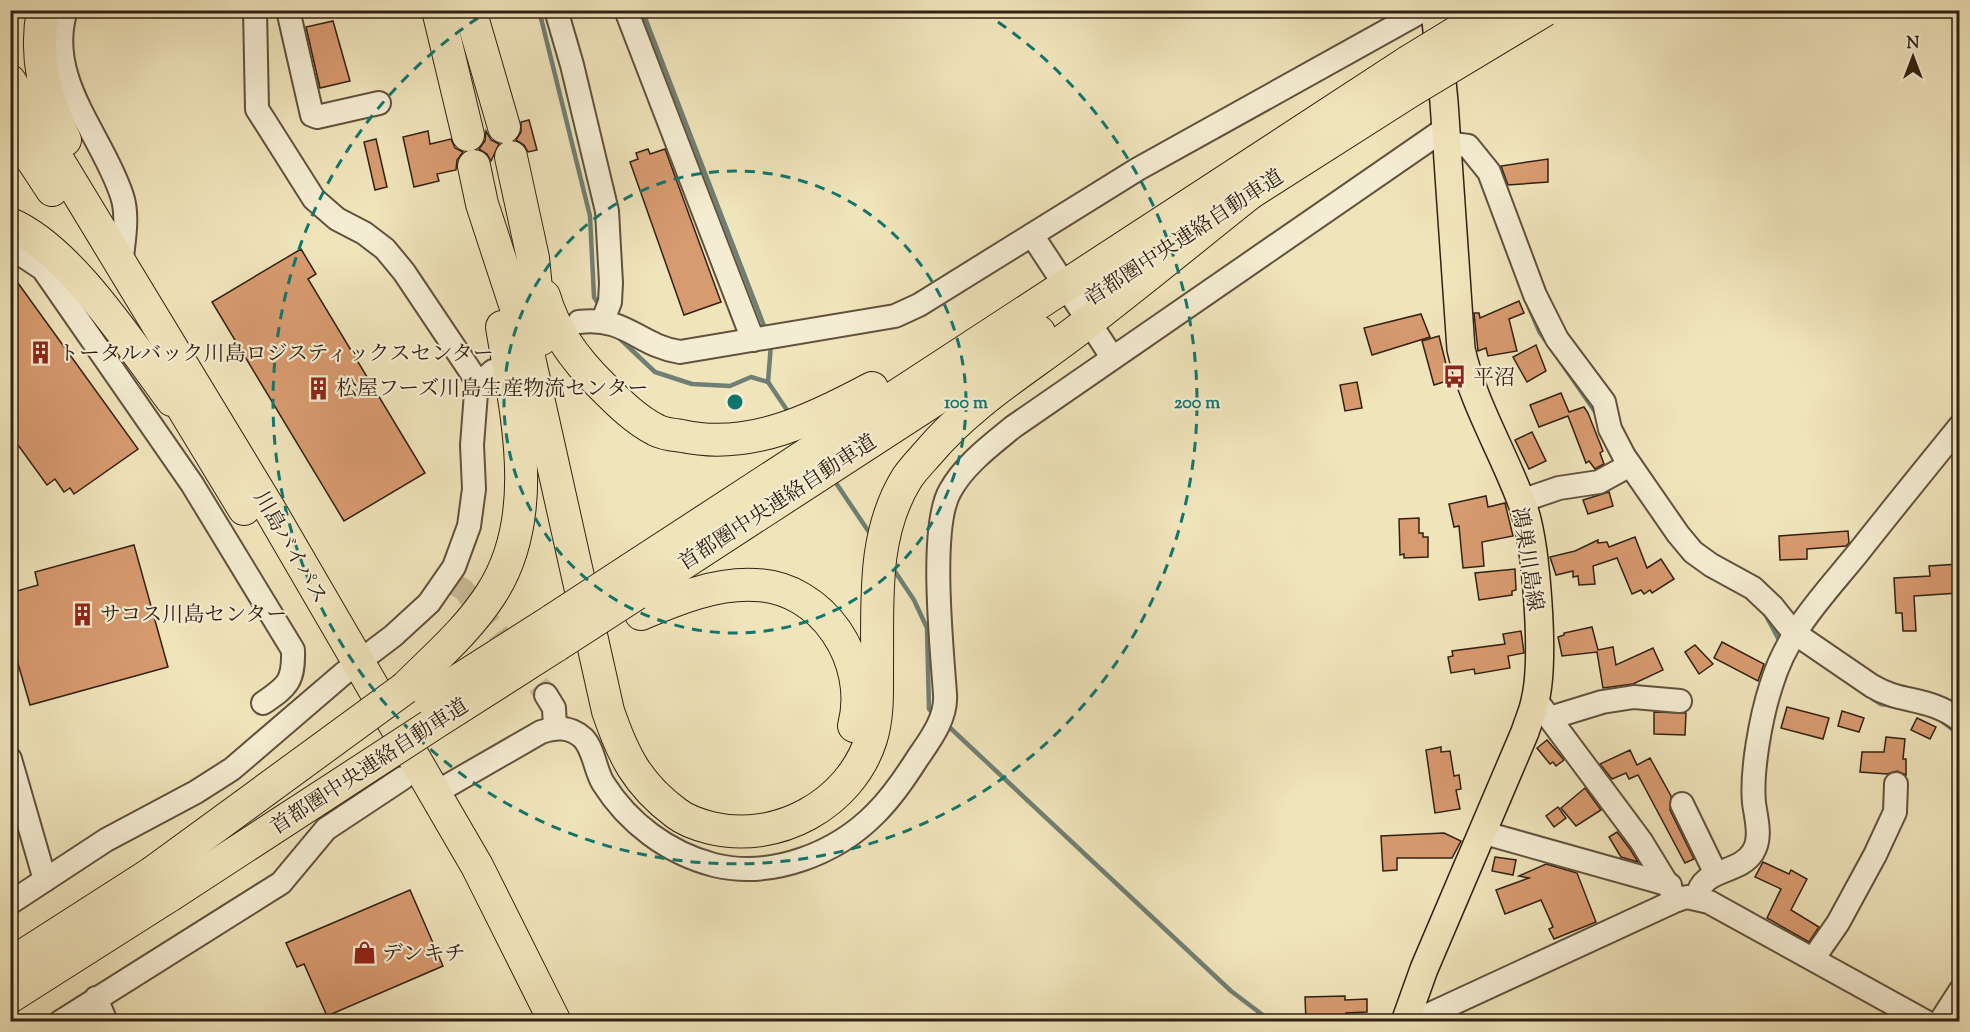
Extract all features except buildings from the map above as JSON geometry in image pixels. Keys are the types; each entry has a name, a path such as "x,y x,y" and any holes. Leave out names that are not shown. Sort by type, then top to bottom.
{"highway":[{"path":"43,10 38,35 41,75 49,104 76,165 88,211"},
{"path":"438,10 468,135"},
{"path":"470,10 504,127"},
{"name":"首都圏中央連絡自動車道","path":"820,459 1078,304 1254,190 1410,76 1493,10"},
{"name":"首都圏中央連絡自動車道","path":"10,964 160,884 244,847 422,715 557,641 636,592 820,459 949,359 1078,304 1410,76 1545,10"},
{"name":"川島バイパス","path":"10,81 121,266 351,668 403,778 457,870 533,1022"},
{"name":"川島バイパス","path":"10,126 83,239 195,430 435,793 477,866 555,1022"},
{"path":"511,157 533,258 548,309 580,365 620,404 657,431 693,439 736,440 780,430 835,408 922,362 949,359"},
{"path":"160,884 422,715 462,632 493,592 508,559 517,523 522,481 521,443 474,165"},
{"path":"482,204 522,326 608,711 623,755 642,782 677,814 698,825 726,831 750,832 776,828 817,809 844,784 861,760 870,741 877,714 882,546 907,478 947,430 1004,382 1078,304"},
{"path":"10,224 28,231 74,272 195,430"},
{"path":"533,258 537,320 570,473 625,711 645,756 664,779 689,797 715,809 743,811 769,809 798,799 833,771 849,743 855,722 857,693 851,658 841,635 817,609 781,589 755,585 695,592 636,592 557,641"},
{"name":"首都圏中央連絡自動車道","path":"10,997 160,884"}],"main road":[{"name":"鴻巣川島線","path":"1406,1020 1481,832 1543,709 1536,586 1521,501 1467,375 1461,349 1435,10"}],"street":[{"path":"66,10 62,31 69,84 123,199 121,266"},
{"path":"10,903 106,840 196,792 232,769 429,603 450,581 469,526 474,489 474,411 486,378 386,249 364,233 337,219 314,199 300,181 257,109 255,10"},
{"path":"288,10 312,115 316,117 379,103"},
{"path":"556,10 572,65 606,211 611,283 609,322"},
{"path":"626,10 763,338"},
{"path":"579,322 609,322 666,350 680,352 895,316 919,305 1138,169 1424,10"},
{"path":"435,793 541,732 555,728 570,730 584,739 603,783 624,811 648,833 677,851 715,865 753,869 800,861 847,838 876,813 897,787 937,728 946,703 941,626 939,531 943,508 950,491 963,472 987,448 1112,357 1446,136 1468,146 1489,172 1535,295 1557,339 1604,402 1625,468 1693,552 1753,588 1773,607 1793,632 1884,694 1933,703 1959,720"},
{"path":"1032,235 1112,357"},
{"path":"10,247 28,256 49,278 192,484 293,650 294,671 289,683 263,703"},
{"path":"1406,1020 1428,1015 1681,894 1698,888 1703,881 1735,866 1753,853 1758,835 1753,791 1761,736 1771,686 1793,632 1959,426"},
{"path":"1521,501 1559,488 1599,482 1625,468"},
{"path":"546,695 555,708 555,728"},
{"path":"1543,709 1634,698 1680,700"},
{"path":"1543,709 1681,894"},
{"path":"10,759 45,880"},
{"path":"60,1022 281,883 326,829 403,778"},
{"path":"1813,959 1838,923 1875,855 1895,812 1896,783"},
{"path":"1682,804 1716,874"},
{"path":"1481,832 1709,902 1926,1022"},
{"path":"1940,1022 1959,991"},
{"path":"96,998 106,1022"}],"waterway":[{"path":"539,10 590,216 594,297 600,307"},
{"path":"642,10 766,331"},
{"path":"1525,298 1540,333 1548,344"},
{"path":"618,337 655,372 692,384 730,386 751,377 768,382"},
{"path":"771,344 768,382 789,413"},
{"path":"1560,361 1596,413"},
{"path":"834,480 871,535"},
{"path":"892,567 914,600 927,628 929,709 935,715"},
{"path":"1764,612 1779,640 1783,643"},
{"path":"1873,699 1881,704 1893,706"},
{"path":"1943,722 1960,735"},
{"path":"946,724 1231,991 1272,1022"}],"tunnel":[{"path":"454,584 464,590 546,695"}],"place":[{"name":"トータルバック川島ロジスティックスセンター","path":"40,353"},
{"name":"平沼","path":"1455,377"},
{"name":"松屋フーズ川島生産物流センター","path":"318,388"},
{"name":"サコス川島センター","path":"82,614"},
{"name":"デンキチ","path":"364,953"}]}
